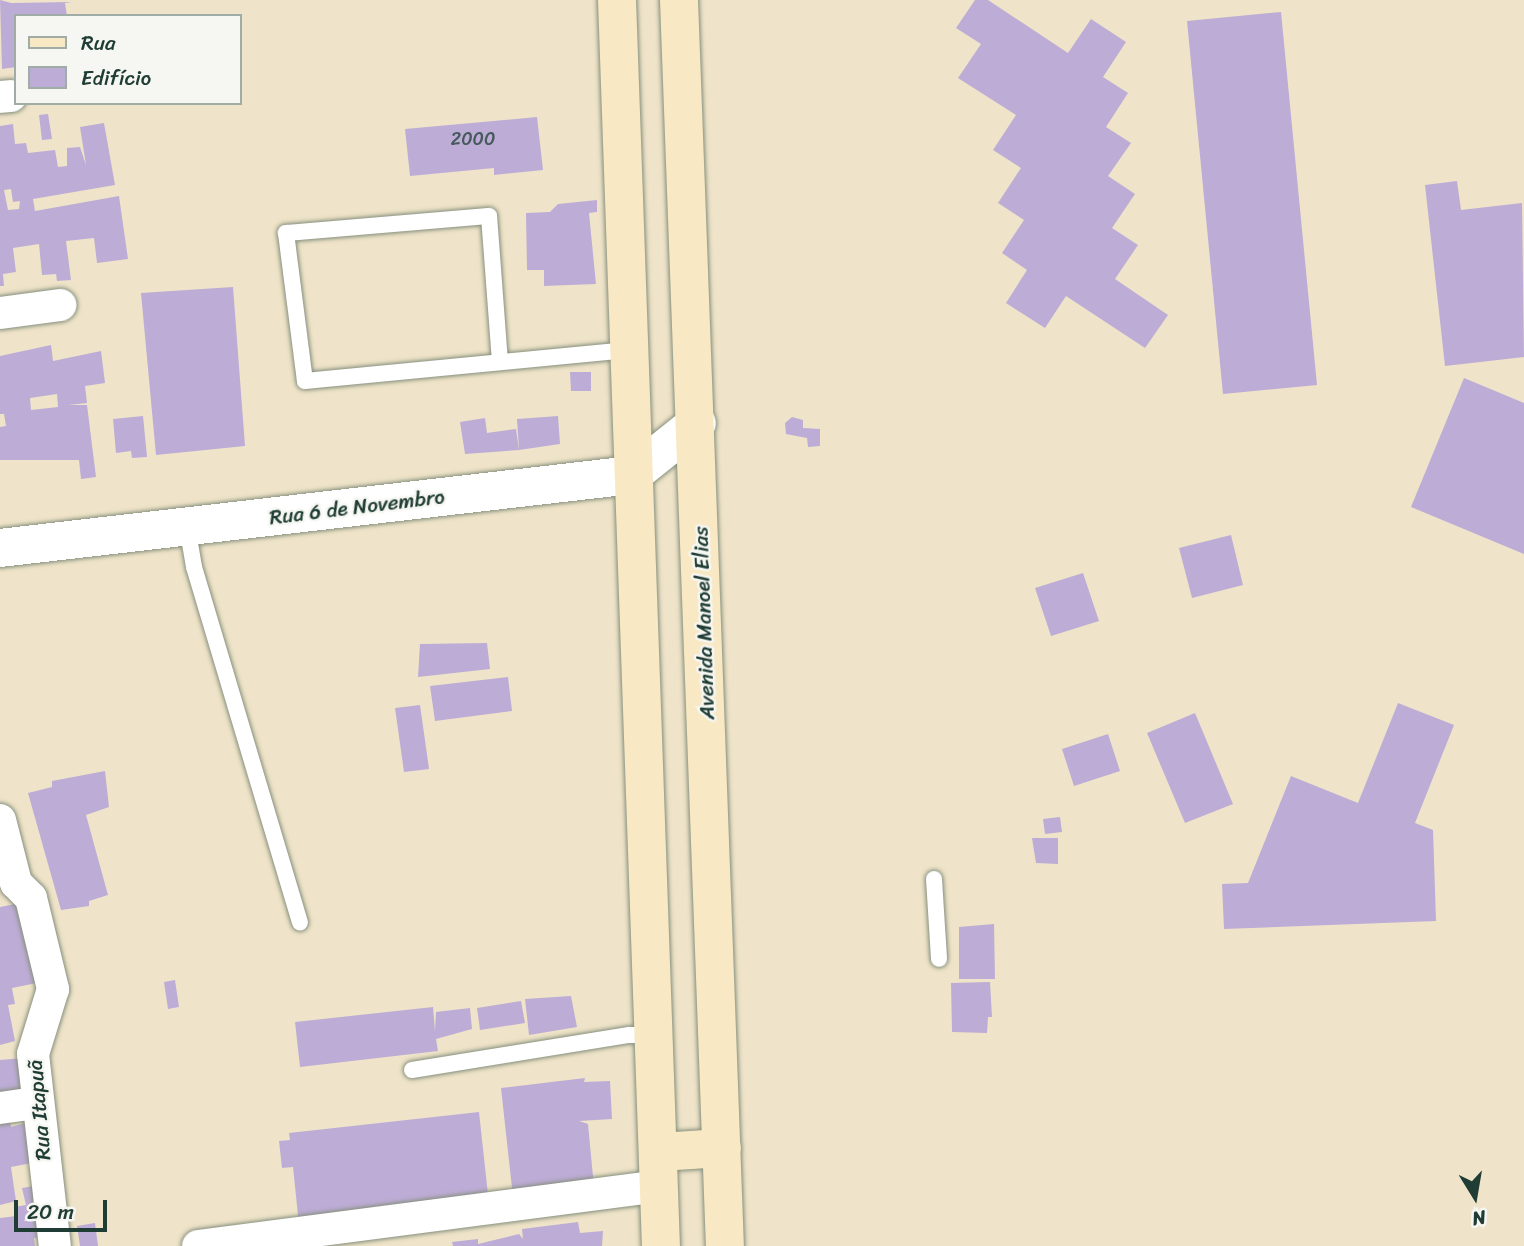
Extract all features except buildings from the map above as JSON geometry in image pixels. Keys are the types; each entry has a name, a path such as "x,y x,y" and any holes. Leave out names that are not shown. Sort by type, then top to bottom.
{"main road":[{"path":"617,0 661,1246"},
{"name":"Avenida Manoel Elias","path":"679,0 697,424 725,1246"},
{"path":"660,1169 722,1148"}],"street":[{"path":"0,313 60,305"},
{"path":"632,475 697,424"},
{"name":"Rua 6 de Novembro","path":"0,548 632,475"},
{"name":"Rua Itapuã","path":"0,820 8,886 31,898 53,989 33,1054 35,1103 55,1246"},
{"path":"0,1108 35,1103"},
{"path":"198,1246 660,1169"}],"lane":[{"path":"500,362 489,216 286,233 305,380 500,362 628,350"},
{"path":"187,526 194,567 300,923"},
{"path":"934,879 939,959"},
{"path":"412,1070 629,1035 654,1035"}]}
